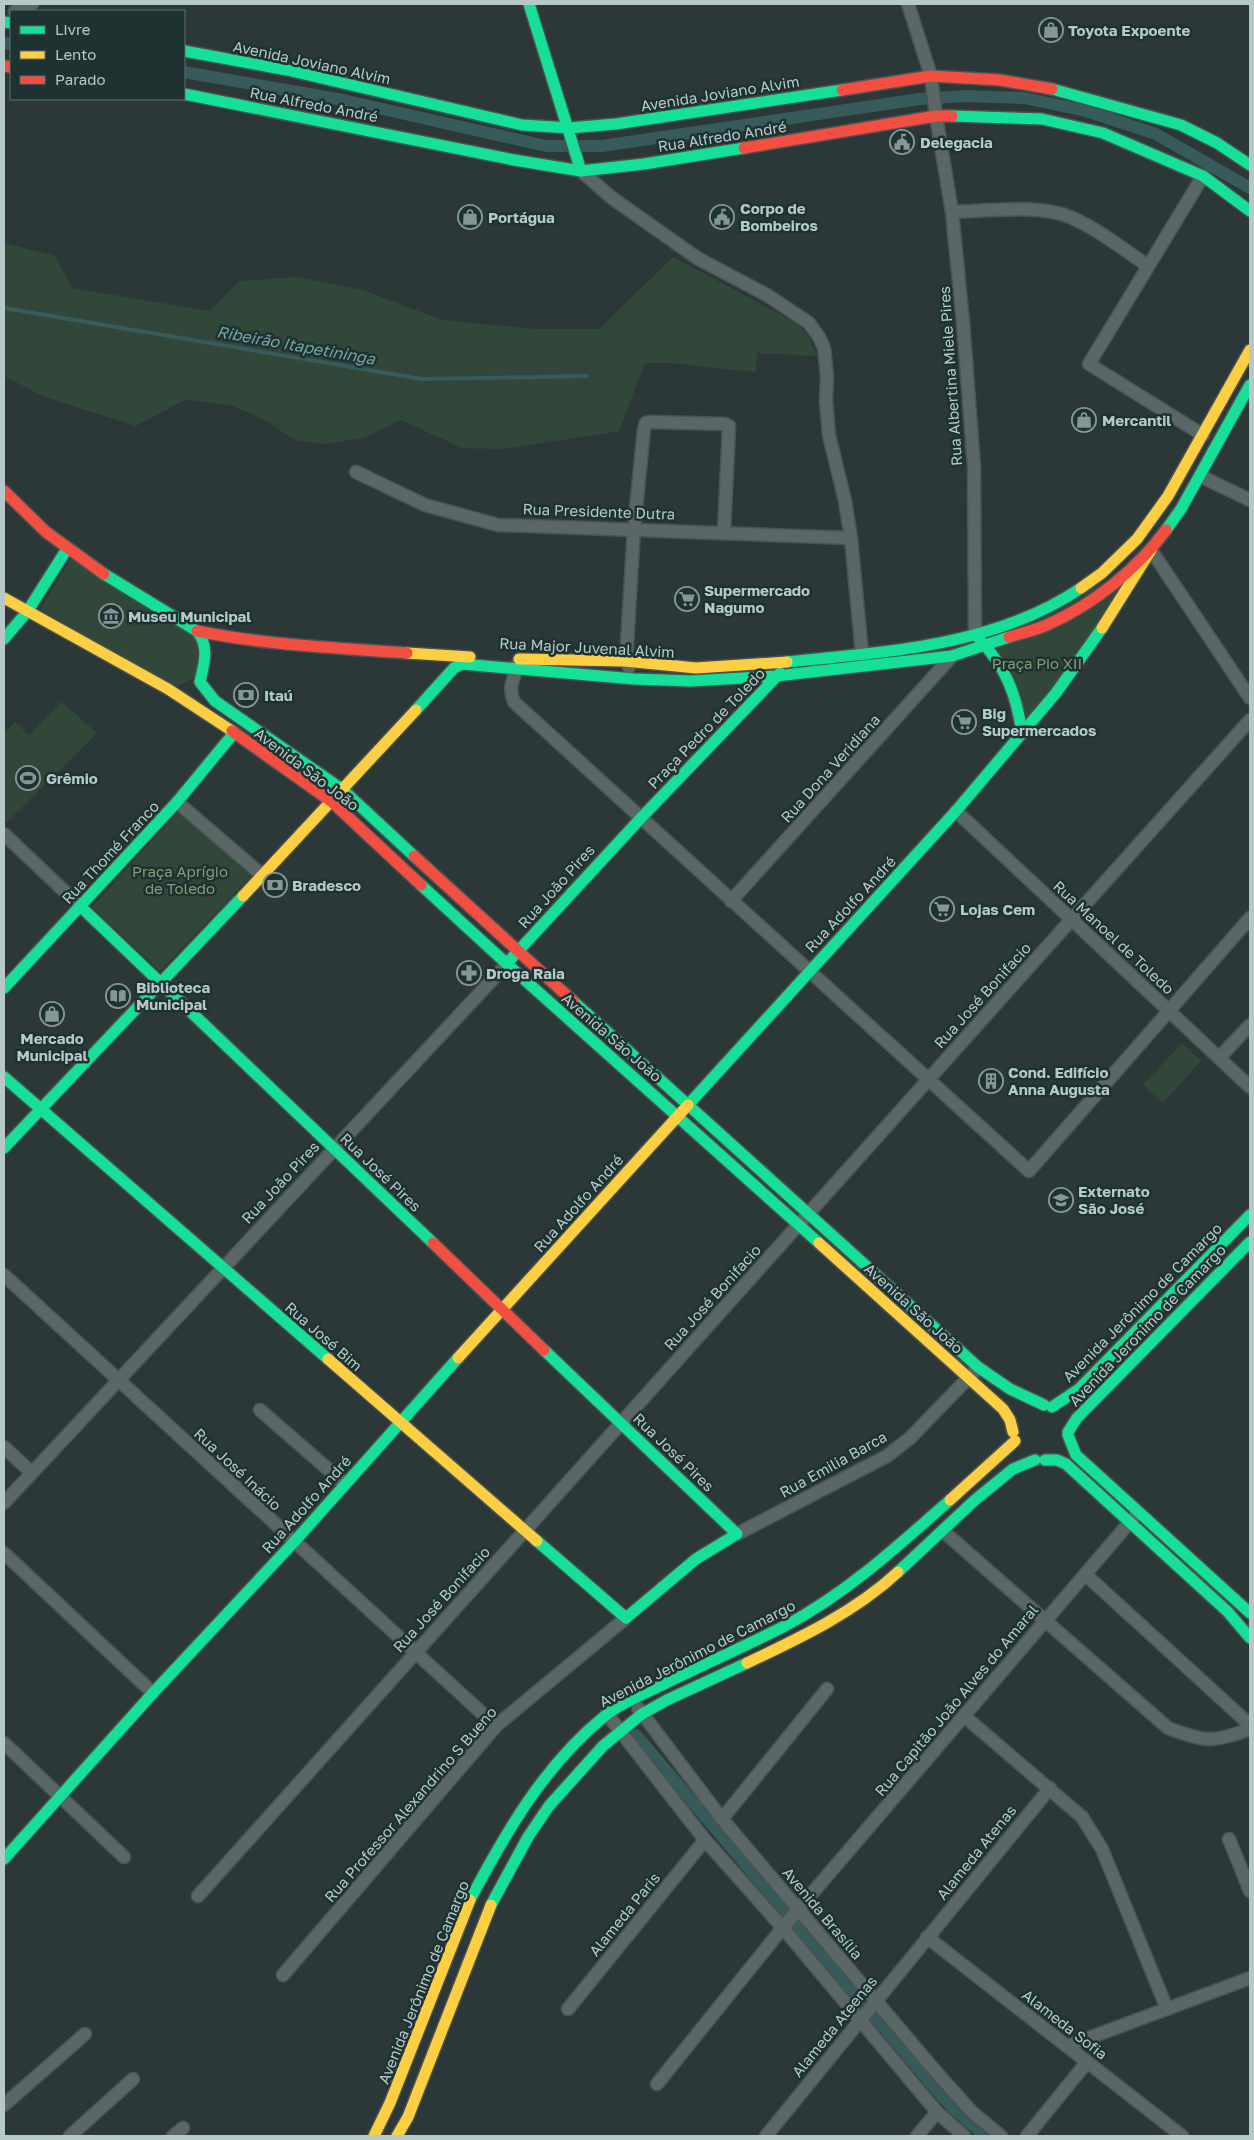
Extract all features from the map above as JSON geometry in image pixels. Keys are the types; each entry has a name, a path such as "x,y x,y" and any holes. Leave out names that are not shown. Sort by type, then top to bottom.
{"main road":[{"path":"528,4 571,133 579,166"},
{"name":"Avenida Joviano Alvim","path":"185,52 287,70 522,125 542,126 571,133 593,126 932,82 962,76 1019,82 1132,110 1182,126 1213,141 1250,165"},
{"name":"Rua Alfredo André","path":"185,94 514,160 579,166 644,164 935,113 1042,119 1103,133 1203,176 1250,211"},
{"path":"562,107 581,122 593,126"},
{"path":"542,126 552,121 562,107"},
{"name":"Rua Major Juvenal Alvim","path":"440,683 458,665 626,661 696,668 862,654 954,641 1032,617 1080,590 1131,547 1155,518 1250,350"},
{"path":"1151,550 1181,510 1250,385"},
{"path":"4,491 22,513 66,549 197,631 205,643 206,655 201,674 184,684 168,689"},
{"path":"4,639 27,612 66,549"},
{"name":"Rua Major Juvenal Alvim","path":"197,631 216,635 314,646 518,664 634,679 691,681 776,676 952,656 986,646 1049,624 1087,603 1116,581 1151,550"},
{"name":"Rua Adolfo André","path":"4,1859 153,1693 294,1542 501,1309 956,811 1056,693 1101,630 1151,550"},
{"name":"Avenida São João","path":"4,598 168,689 332,802 507,964 678,1115 1003,1409 1010,1420 1014,1436"},
{"path":"975,635 999,661 1010,681 1018,705 1022,734"},
{"path":"4,1148 159,982 332,802 440,683 444,674 443,667 434,656"},
{"name":"Praça Pedro de Toledo","path":"641,818 776,676 794,661"},
{"name":"Avenida São João","path":"201,674 200,682 215,700 343,790 466,904 978,1368 1006,1389 1024,1399 1048,1406"},
{"name":"Rua Thomé Franco","path":"4,988 177,802 234,733"},
{"name":"Rua João Pires","path":"507,964 641,818"},
{"path":"455,916 466,904"},
{"name":"Rua José Pires","path":"80,906 737,1534"},
{"path":"611,1056 622,1044"},
{"name":"Rua José Bim","path":"4,1077 626,1618"},
{"name":"Avenida Jerônimo de Camargo","path":"1048,1406 1079,1389 1250,1215"},
{"name":"Avenida Jeronimo de Camargo","path":"1068,1434 1077,1418 1250,1242"},
{"path":"933,1345 942,1335"},
{"path":"1250,1613 1076,1455 1071,1446 1064,1417 1048,1406 1035,1406 1023,1412 1014,1436 1019,1450 1026,1456 1040,1460 1057,1460 1066,1464 1228,1612 1250,1638"},
{"path":"1040,1460 1061,1452 1068,1434"},
{"name":"Avenida Jerônimo de Camargo","path":"374,2136 390,2103 464,1911 491,1860 533,1794 570,1747 607,1714 786,1625 839,1594 888,1555 1014,1436"},
{"name":"Avenida Jerônimo de Camargo","path":"397,2136 408,2117 489,1909 528,1837 563,1788 619,1731 642,1714 667,1700 815,1631 838,1617 885,1584 975,1500 1013,1469 1040,1460"},
{"name":"Rua Professor Alexandrino S Bueno","path":"626,1618 696,1559 737,1534"},
{"path":"1184,1572 1194,1562"}],"street":[{"path":"18,10 32,4"},
{"name":"Rua Albertina Miele Pires","path":"908,4 932,82 935,113 952,212 974,466 975,635"},
{"path":"579,166 612,198 697,258 767,295 809,323 820,337 824,348 829,436 845,501 851,538 862,654 868,667"},
{"path":"1203,176 1089,364 1203,435"},
{"path":"952,212 1042,210 1069,217 1091,228 1148,266"},
{"path":"634,679 626,661 634,528 646,424 652,422 725,424 729,426 724,532"},
{"name":"Rua Presidente Dutra","path":"356,472 425,505 498,525 634,528 851,538"},
{"path":"1200,476 1250,500"},
{"path":"1151,550 1250,698"},
{"name":"Rua Dona Veridiana","path":"731,901 952,656"},
{"path":"518,664 510,692 514,702 1029,1172 1250,918"},
{"name":"Rua José Bonifacio","path":"198,1896 1250,720"},
{"path":"177,802 262,875"},
{"name":"Rua Manoel de Toledo","path":"956,811 1250,1087"},
{"name":"Rua José Pires","path":"4,834 80,906"},
{"name":"Rua João Pires","path":"4,1503 333,1148 507,964"},
{"path":"1220,1058 1250,1025"},
{"name":"Rua José Inácio","path":"4,1275 496,1726"},
{"name":"Rua Emilia Barca","path":"737,1534 887,1456 910,1438 978,1368"},
{"path":"260,1410 345,1484"},
{"path":"4,1447 32,1473"},
{"name":"Rua Capitão João Alves do Amaral","path":"657,2084 784,1926 1138,1512"},
{"path":"943,1531 1168,1728 1195,1738 1222,1740 1250,1729"},
{"path":"4,1553 153,1693"},
{"path":"1085,1574 1250,1725"},
{"name":"Rua Professor Alexandrino S Bueno","path":"283,1975 496,1726 626,1618"},
{"path":"722,1819 827,1689"},
{"name":"Avenida Brasília","path":"632,1700 722,1819 874,2001 972,2112 1001,2136"},
{"path":"607,1714 706,1840 784,1926 862,2017 937,2112 964,2136"},
{"path":"964,1716 1082,1817 1102,1849 1167,2009"},
{"path":"4,1743 124,1857"},
{"name":"Alameda Atenas","path":"927,1937 1050,1788"},
{"path":"1229,1839 1250,1891"},
{"name":"Alameda Paris","path":"568,2009 706,1840"},
{"name":"Alameda Ateenas","path":"766,2136 927,1937"},
{"name":"Alameda Sofia","path":"927,1937 1182,2136"},
{"path":"1067,2046 1250,1978"},
{"path":"4,2105 85,2034"},
{"path":"1027,2136 1087,2062"},
{"path":"70,2136 133,2079"},
{"path":"917,2136 937,2112"}],"green space":[{"path":"4,243 55,256 72,288 210,311 239,281 297,277 363,290 442,320 533,329 599,329 673,257 799,326 807,334 817,356 757,353 756,372 670,363 645,363 619,431 505,449 462,448 401,420 364,438 324,444 295,440 263,419 230,405 185,400 136,426 45,397 4,376"},
{"path":"72,557 201,638 198,675 180,685 170,687 40,609"},
{"name":"Praça Pio XII","path":"1142,560 1023,729 990,647"},
{"name":"Grêmio","path":"62,702 97,733 6,823 4,821 4,733 15,722 29,735"},
{"name":"Praça Aprígio de Toledo","path":"178,812 251,876 160,971 92,907"},
{"path":"1182,1043 1201,1061 1163,1103 1143,1085"}],"waterway":[{"path":"4,43 10,44"},
{"path":"185,72 343,100 546,146 602,146 920,99 964,96 1024,98 1086,111 1156,134 1250,188"},
{"name":"Ribeirão Itapetininga","path":"4,308 422,379 587,376"},
{"path":"636,1735 942,2096 985,2136"}],"traffic: fast":[{"path":"529,4 581,171"},
{"path":"4,22 10,23"},
{"path":"185,51 287,70 522,125 569,128 616,124 842,90"},
{"path":"1052,89 1181,125 1217,143 1250,165"},
{"path":"185,94 514,160 581,171 644,164 744,148"},
{"path":"952,116 1042,119 1103,133 1203,176 1250,211"},
{"path":"1166,530 1181,509 1250,385"},
{"path":"4,639 27,612 67,549"},
{"path":"104,574 197,631 204,643 205,650 200,682 215,701 343,790 414,856"},
{"path":"787,662 901,649 977,634 1013,623 1048,607 1081,588"},
{"path":"688,1105 956,811 1056,693 1102,628"},
{"path":"416,710 454,668 462,664 634,679 691,681 776,676 952,656 1009,637"},
{"path":"979,639 996,660 1009,683 1017,707 1022,734"},
{"path":"510,960 641,818 780,673"},
{"path":"4,988 177,802 234,733"},
{"path":"421,885 819,1243"},
{"path":"4,1148 243,896"},
{"path":"80,906 433,1243"},
{"path":"573,1001 978,1367 1010,1389 1044,1405"},
{"path":"4,1077 328,1359"},
{"path":"1052,1407 1079,1389 1250,1215"},
{"path":"1068,1432 1077,1418 1250,1242"},
{"path":"537,1541 626,1618 696,1559 737,1534 544,1350"},
{"path":"4,1859 153,1693 294,1542 458,1358"},
{"path":"1068,1435 1076,1455 1250,1613"},
{"path":"898,1572 975,1500 1013,1469 1035,1460"},
{"path":"1045,1460 1057,1460 1066,1464 1228,1612 1250,1638"},
{"path":"470,1900 498,1849 529,1800 564,1755 606,1715 633,1698 785,1626 808,1613 851,1584 950,1500"},
{"path":"491,1905 528,1837 549,1806 603,1746 642,1714 667,1700 747,1663"}],"traffic: slow":[{"path":"1081,588 1102,573 1137,539 1168,496 1250,350"},
{"path":"1102,628 1151,550"},
{"path":"4,598 168,689 232,731"},
{"path":"407,653 470,657"},
{"path":"519,659 625,661 696,668 787,662"},
{"path":"243,896 416,710"},
{"path":"458,1358 688,1105"},
{"path":"819,1243 1003,1409 1010,1420 1013,1432"},
{"path":"328,1359 537,1541"},
{"path":"950,1500 1015,1441"},
{"path":"747,1663 807,1634 845,1612 864,1600 898,1572"},
{"path":"374,2136 390,2103 470,1900"},
{"path":"397,2136 408,2117 491,1905"}],"traffic: jam":[{"path":"4,66 10,67"},
{"path":"842,90 931,76 1000,80 1052,89"},
{"path":"744,148 936,116 952,116"},
{"path":"4,491 46,532 104,574"},
{"path":"1009,637 1049,624 1098,596 1128,572 1166,530"},
{"path":"197,631 275,643 407,653"},
{"path":"232,731 332,802 421,885"},
{"path":"414,856 573,1001"},
{"path":"433,1243 544,1350"}],"place":[{"name":"Toyota Expoente","path":"1051,30"},
{"name":"Delegacia","path":"902,142"},
{"name":"Portágua","path":"470,217"},
{"name":"Corpo de Bombeiros","path":"722,217"},
{"name":"Mercantil","path":"1084,420"},
{"name":"Supermercado Nagumo","path":"687,599"},
{"name":"Museu Municipal","path":"111,616"},
{"name":"Itaú","path":"246,695"},
{"name":"Big Supermercados","path":"964,722"},
{"name":"Grêmio","path":"28,778"},
{"name":"Bradesco","path":"275,885"},
{"name":"Lojas Cem","path":"942,909"},
{"name":"Droga Raia","path":"469,973"},
{"name":"Biblioteca Municipal","path":"118,996"},
{"name":"Mercado Municipal","path":"52,1014"},
{"name":"Cond. Edifício Anna Augusta","path":"991,1081"},
{"name":"Externato São José","path":"1061,1200"}]}
